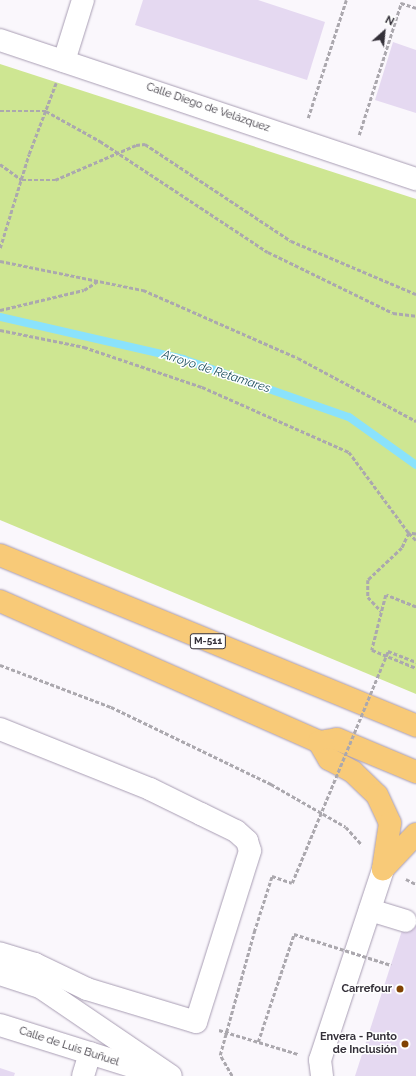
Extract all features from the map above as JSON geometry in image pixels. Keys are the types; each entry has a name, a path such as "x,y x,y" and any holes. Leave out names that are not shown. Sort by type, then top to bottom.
{"highway":[{"name":"M-511","path":"0,555 416,726"},
{"path":"0,601 319,742 337,739 416,772"},
{"path":"319,742 329,759 353,772 377,795 390,823 383,869"},
{"path":"383,869 416,834"}],"street":[{"path":"64,61 83,0"},
{"name":"Calle Diego de Velázquez","path":"0,40 301,139 416,179"},
{"path":"0,729 150,789 236,831 247,840 250,851 196,1022 87,989 35,964 0,953"},
{"path":"306,1076 321,1068 383,869"},
{"path":"370,910 405,921"},
{"path":"0,974 40,987 170,1076"},
{"name":"Calle de Luis Buñuel","path":"0,1024 161,1076"},
{"path":"83,1076 90,1054"}],"path":[{"path":"301,139 346,0"},
{"path":"354,157 401,4 416,8"},
{"path":"0,248 56,82"},
{"path":"0,111 46,111 118,153 268,252 392,313 416,316"},
{"path":"0,164 22,180 55,180 118,153 145,144 291,241 416,294"},
{"path":"0,261 143,290 291,355 416,421"},
{"path":"0,310 84,290 98,281"},
{"path":"0,330 84,347 202,387 349,452 409,533 416,540"},
{"path":"409,533 416,534"},
{"path":"381,612 368,597 368,580 402,548 409,533"},
{"path":"416,607 386,595 372,650 416,668"},
{"path":"232,1076 220,1055 272,876 292,883 388,650 416,662"},
{"path":"0,665 111,707 271,784 346,827 383,869"},
{"path":"258,1042 294,934 391,965"},
{"path":"196,1022 258,1042 321,1068"}],"green space":[{"path":"0,64 416,199 416,694 0,520"}],"building":[{"path":"143,0 258,0 325,22 307,80 135,25"},
{"path":"393,42 416,50 416,113 375,100"},
{"name":"Carrefour","path":"407,915 416,918 416,1076 355,1076"},
{"path":"0,1068 15,1073 14,1076 0,1076"}],"waterway":[{"name":"Arroyo de Retamares","path":"0,317 183,359 349,417 416,465"}],"place":[{"name":"Carrefour","path":"400,989"},
{"name":"Envera - Punto de Inclusión","path":"405,1044"}]}
